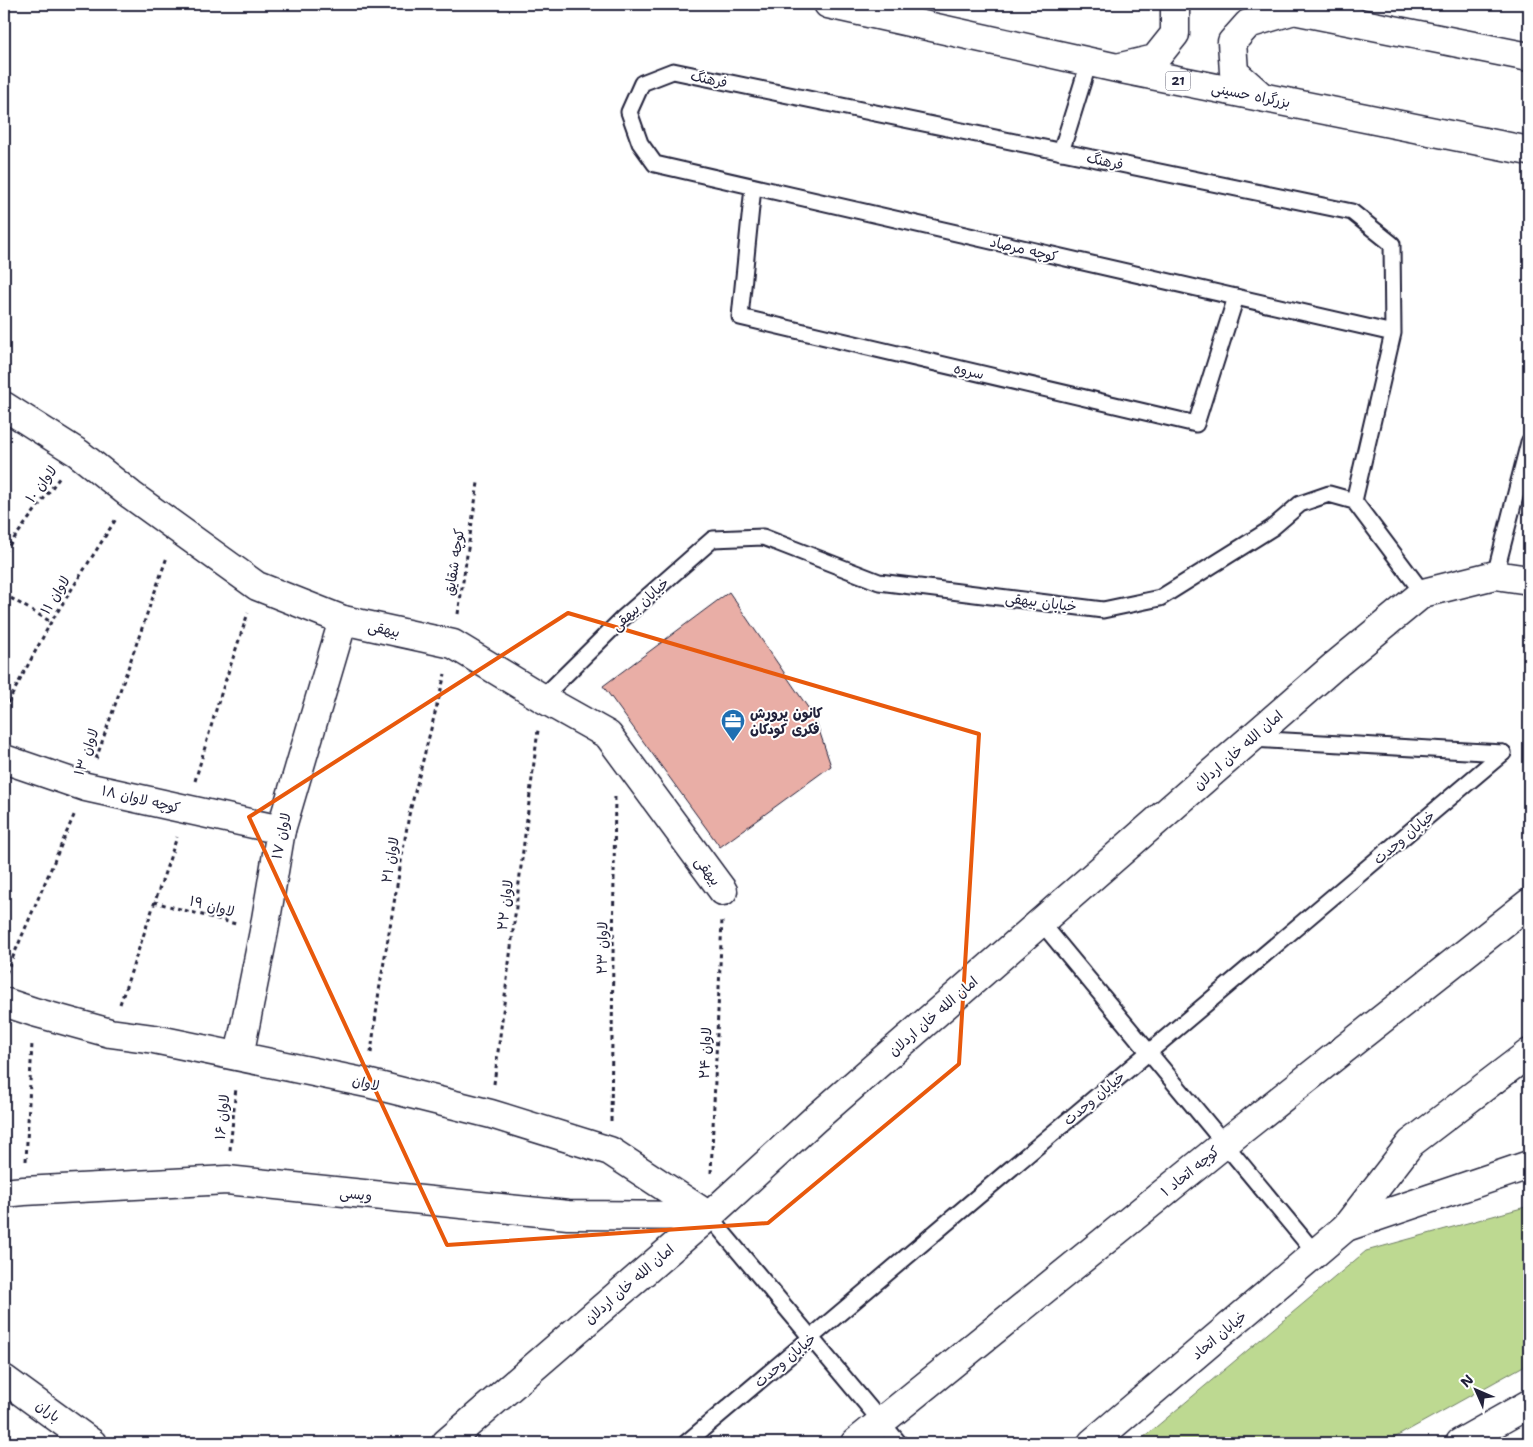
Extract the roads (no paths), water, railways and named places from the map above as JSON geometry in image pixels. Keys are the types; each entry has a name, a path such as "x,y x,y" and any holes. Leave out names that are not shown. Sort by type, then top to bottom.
{"main road":[{"name":"بزرگراه حسینی","path":"828,4 1117,68 1529,151"},
{"path":"1117,68 1156,59 1175,34 1175,4"},
{"path":"1264,4 1529,57"},
{"path":"1263,98 1234,72 1232,42 1248,24 1292,10"},
{"name":"بیهقی","path":"4,406 78,453 131,495 257,586 344,620 453,644 542,698 608,735 723,891"},
{"path":"1423,593 1495,575 1529,580"},
{"name":"امان الله خان اردلان","path":"446,1443 709,1216 815,1119 1333,667 1423,593"},
{"name":"لاوان ۱۷","path":"239,1056 264,931 281,830 344,620"},
{"name":"کوچه لاوان ۱۸","path":"4,759 86,787 281,830"},
{"name":"کوچه اتحاد ۱","path":"855,1443 1224,1144 1529,903"},
{"name":"لاوان","path":"4,1002 110,1032 154,1038 367,1083 491,1114 610,1151 709,1216"},
{"name":"خیابان اتحاد","path":"1092,1443 1346,1227 1411,1143 1529,1053"},
{"name":"خیابان اتحاد","path":"1346,1227 1529,1165"},
{"name":"ویسی","path":"14,1192 227,1180 568,1215 709,1216"},
{"name":"باران","path":"4,1379 92,1443"},
{"path":"1460,1443 1529,1404"}],"lane":[{"path":"1061,152 1089,62"},
{"name":"فرهنگ","path":"655,164 640,142 629,112 642,84 673,71 1352,212 1392,244 1393,333 1354,502"},
{"name":"کوچه مرصاد","path":"655,164 1393,333"},
{"name":"سروه","path":"753,187 740,317 1196,424 1236,297"},
{"path":"1495,575 1529,442"},
{"name":"خیابان بیهقی","path":"542,698 622,619 713,540 763,537 879,582 1103,610 1160,598 1272,528 1300,504 1329,494 1354,502"},
{"path":"1354,502 1423,593"},
{"name":"خیابان وحدت","path":"686,1443 1502,754 1251,739"},
{"path":"1041,922 1315,1253"},
{"path":"709,1216 899,1443"}],"place":[{"name":"کانون پرورش فکری کودکان","path":"733,742"}]}
